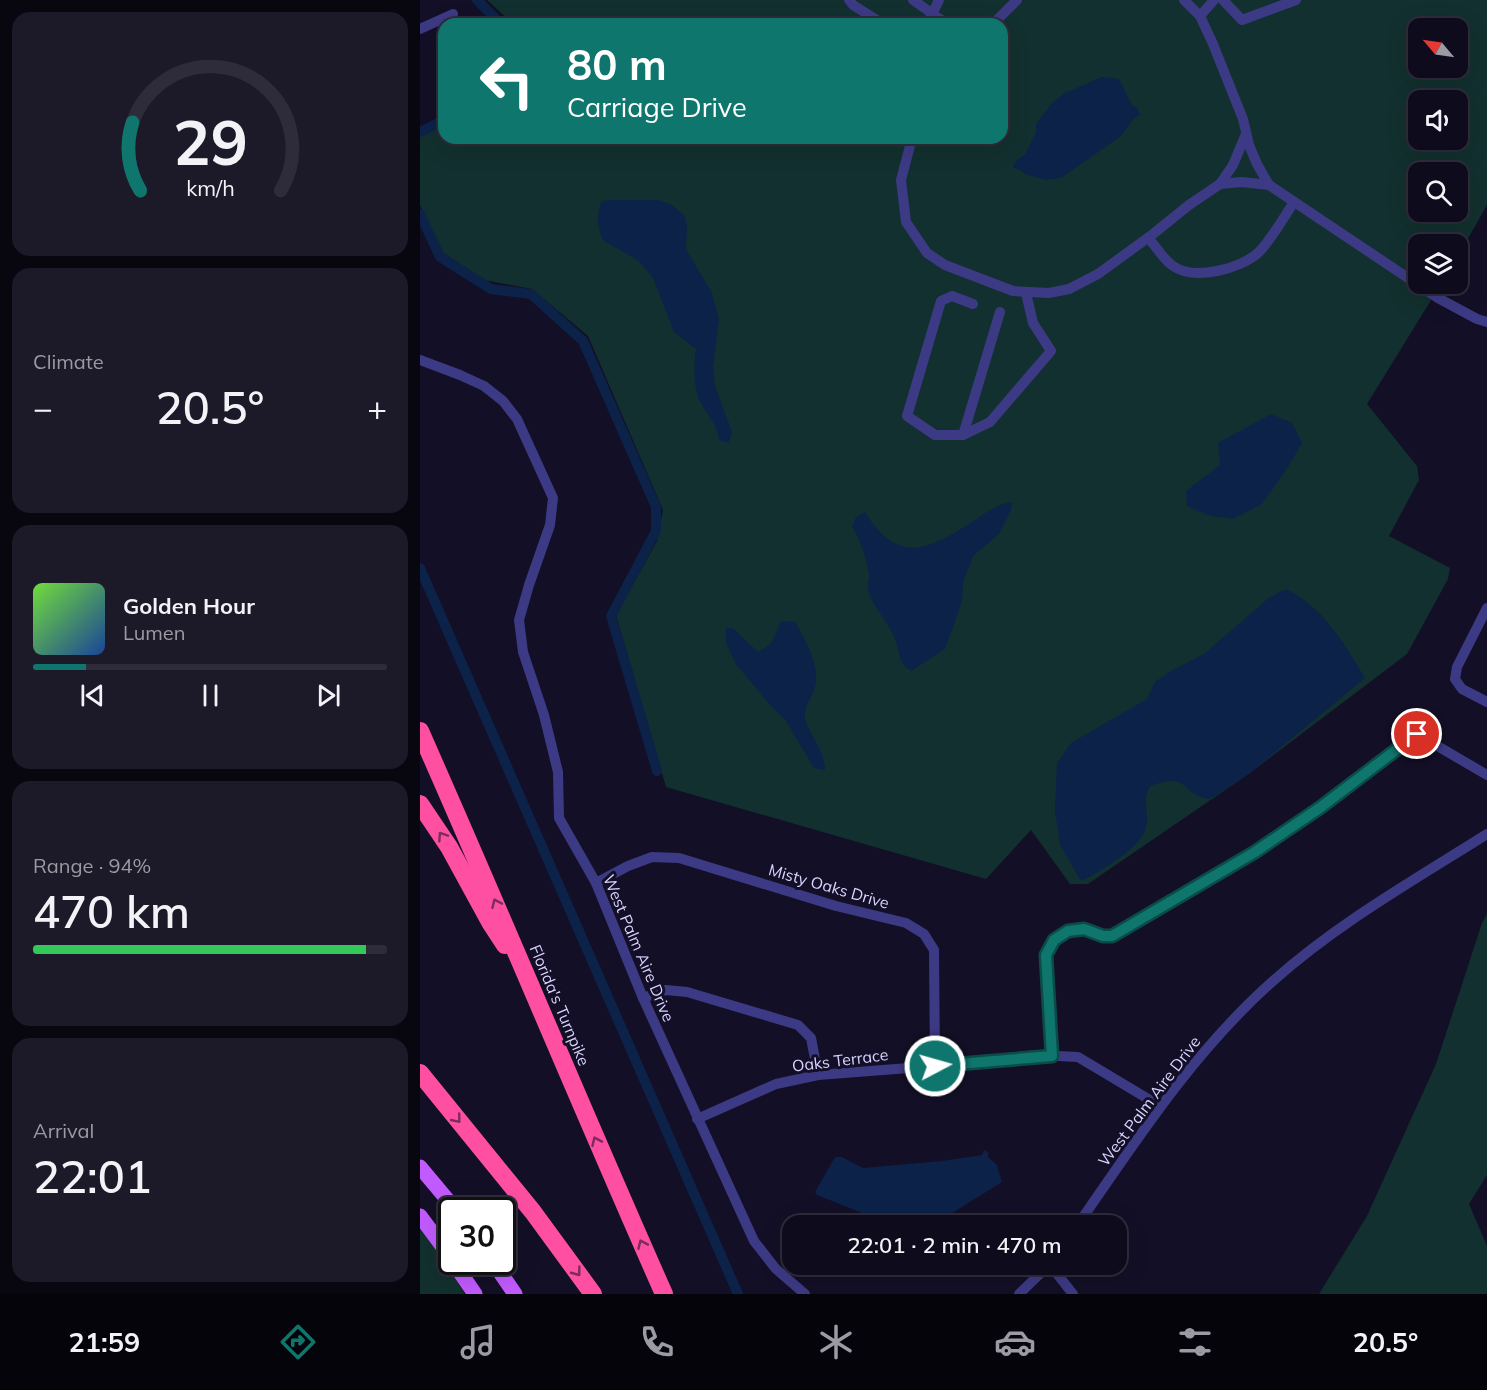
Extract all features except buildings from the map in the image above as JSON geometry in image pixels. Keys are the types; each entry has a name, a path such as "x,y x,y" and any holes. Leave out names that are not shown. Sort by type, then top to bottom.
{"highway":[{"name":"Florida's Turnpike","path":"420,731 664,1294"},
{"path":"420,804 449,847 490,922 526,977"},
{"path":"420,1073 533,1212 593,1294"}],"main road":[{"path":"420,1167 445,1197"},
{"path":"420,1216 438,1241"},
{"path":"463,1275 476,1294"},
{"path":"502,1275 515,1294"}],"street":[{"path":"849,0 874,18"},
{"path":"913,0 939,18"},
{"path":"931,18 939,0"},
{"path":"999,18 1017,0"},
{"path":"1184,0 1200,16 1213,44 1243,119 1246,135 1257,164 1269,184 1438,298 1487,322"},
{"path":"1200,16 1214,0"},
{"path":"1223,0 1242,20 1296,0"},
{"path":"444,18 453,14"},
{"path":"420,29 438,21"},
{"path":"910,144 901,180 906,222 927,253 945,265 1013,291 1049,293 1069,289 1098,274 1220,184 1233,165 1246,135"},
{"path":"1220,184 1242,182 1269,184"},
{"path":"1149,238 1171,265 1182,271 1201,274 1238,265 1259,252 1294,202"},
{"path":"973,304 952,296 946,297 941,302 907,416 935,435 963,435 990,422 1052,351 1033,323 1026,293"},
{"path":"963,435 1000,312"},
{"name":"West Palm Aire Drive","path":"420,360 484,386 503,401 517,419 553,498 550,525 519,620 523,652 544,715 558,772 559,818 596,883 643,998 754,1241 776,1269 805,1294"},
{"path":"1487,608 1457,667 1455,679 1462,689 1487,702"},
{"path":"1052,1056 1046,955 1054,940 1068,931 1084,929 1103,936 1112,936 1255,852 1321,807 1417,734 1487,776"},
{"name":"West Palm Aire Drive","path":"1085,1215 1160,1106 1212,1042 1273,981 1354,917 1487,834"},
{"name":"Misty Oaks Drive","path":"596,883 628,866 652,857 679,858 836,906 906,923 924,934 934,950 935,1066"},
{"path":"643,998 666,990 687,992 798,1025 811,1038 818,1075"},
{"name":"Oaks Terrace","path":"697,1119 776,1084 818,1075 1052,1056 1078,1057 1160,1106"},
{"path":"1019,1294 1039,1275"},
{"path":"1058,1275 1073,1294"}],"green space":[{"path":"487,0 1487,0 1487,205 1468,238 1468,234 1408,234 1408,294 1435,294 1367,404 1417,466 1419,480 1389,536 1450,568 1448,579 1407,654 1250,773 1088,884 1070,884 1031,830 986,879 666,787 616,615 657,541 663,510 588,336 532,289 484,280 443,253 420,205 420,136 438,128 438,144 1008,144 1008,18 506,18"},
{"path":"1487,914 1487,1175 1469,1204 1487,1246 1487,1294 1319,1294 1367,1216 1436,1064 1482,923"},
{"path":"420,1228 438,1251 438,1275 453,1275 465,1294 420,1294"}],"water":[{"path":"1102,77 1119,79 1132,105 1137,108 1140,115 1134,118 1121,136 1061,178 1046,180 1025,174 1013,167 1015,162 1025,154 1036,133 1036,124 1052,103 1065,93"},
{"path":"659,200 672,205 685,216 686,249 712,293 719,319 713,368 715,386 732,432 729,443 719,440 713,423 698,397 694,373 696,349 674,332 653,278 639,261 604,241 602,237 598,215 602,201"},
{"path":"1271,414 1292,423 1302,443 1262,504 1233,519 1207,515 1187,506 1186,491 1220,465 1218,443"},
{"path":"1012,502 1011,510 999,534 973,556 963,583 962,602 945,649 911,671 906,668 892,633 870,595 867,562 852,526 856,517 865,512 890,541 903,546 916,547 944,539 992,509"},
{"path":"1286,589 1322,616 1341,639 1365,678 1250,773 1210,799 1193,793 1179,782 1163,782 1150,786 1146,797 1147,822 1143,835 1119,858 1081,881 1060,845 1055,810 1057,763 1071,743 1147,699 1155,682 1204,654 1270,597"},
{"path":"781,621 795,622 814,662 815,687 806,706 805,718 823,756 825,770 814,768 786,721 736,664 726,643 726,628 733,628 758,652 771,644"},
{"path":"984,1150 988,1152 988,1157 997,1165 1002,1182 949,1215 867,1215 817,1195 815,1192 835,1157 842,1157 863,1168 982,1155"}],"waterway":[{"path":"477,0 495,18"},
{"path":"420,132 438,123"},
{"path":"420,214 440,257 491,289 531,294 583,341 656,507 656,531 611,616 657,771"},
{"path":"420,568 738,1294"}],"route":[{"path":"935,1066 1038,1055 1052,1056 1046,955 1054,940 1068,931 1084,929 1103,936 1112,936 1255,852 1321,807 1417,734"}]}
